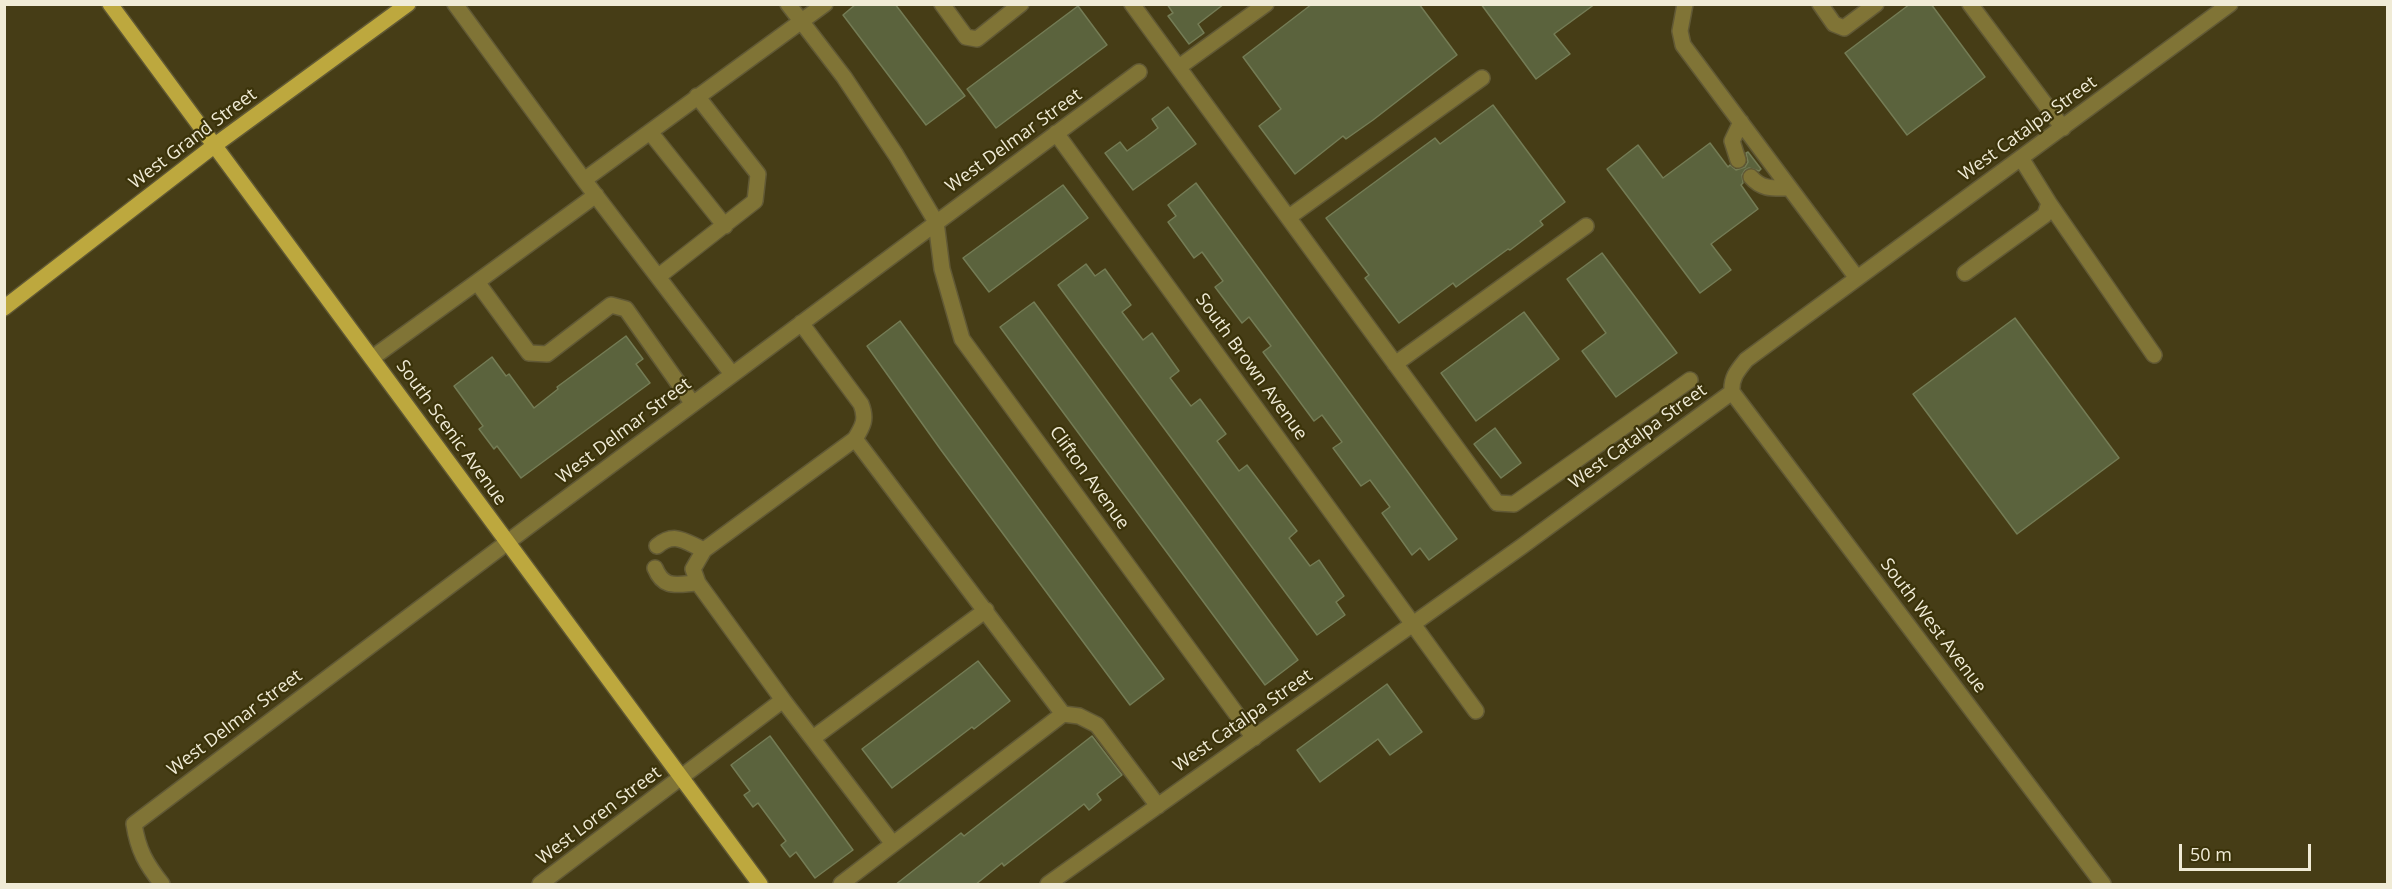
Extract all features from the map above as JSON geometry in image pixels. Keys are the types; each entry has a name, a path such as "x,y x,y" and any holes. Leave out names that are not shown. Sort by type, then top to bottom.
{"main road":[{"name":"South Scenic Avenue","path":"110,4 760,885"},
{"name":"West Grand Street","path":"4,308 215,145 408,4"}],"street":[{"path":"455,4 584,180 732,375"},
{"path":"788,4 850,87 896,155 936,222"},
{"path":"584,180 825,4"},
{"path":"942,4 966,37 977,39 1021,4"},
{"path":"1132,4 1497,503 1514,504 1690,380"},
{"path":"1179,68 1266,4"},
{"path":"1685,4 1680,31 1683,45 1857,278"},
{"path":"1820,4 1834,24 1844,28 1876,4"},
{"path":"1970,4 2063,128"},
{"name":"West Catalpa Street","path":"1048,885 1414,624 1732,392 1731,381 1746,360 2230,4"},
{"name":"West Delmar Street","path":"162,885 146,863 137,843 134,824 507,542 1139,72"},
{"path":"1288,217 1482,78"},
{"path":"658,276 756,201 758,174 697,96"},
{"path":"1738,160 1732,141 1741,122"},
{"path":"650,132 725,226"},
{"name":"South Brown Avenue","path":"1056,133 1476,711"},
{"path":"2021,158 2049,203 2154,355"},
{"path":"1751,177 1757,184 1767,188 1790,188"},
{"path":"372,358 596,195"},
{"path":"1965,273 2045,215 2049,203"},
{"name":"Clifton Avenue","path":"936,222 942,269 962,339 1254,738"},
{"path":"1395,364 1586,226"},
{"path":"477,282 529,353 547,354 611,305 626,309 693,404"},
{"path":"801,323 861,404 865,414 864,424 855,439 704,550 693,569 698,583 783,700 893,844"},
{"name":"South West Avenue","path":"1732,392 2103,885"},
{"path":"855,439 1063,714"},
{"path":"657,546 666,539 676,537 704,550"},
{"path":"655,568 659,578 668,584 698,583"},
{"path":"813,738 986,610"},
{"name":"West Loren Street","path":"540,885 783,700"},
{"path":"841,885 1063,714 1079,716 1097,725 1158,806"}],"building":[{"path":"856,4 895,4 965,96 926,125 843,15"},
{"path":"1167,4 1224,4 1198,24 1204,33 1189,44 1168,16 1173,13"},
{"path":"1312,4 1419,4 1457,55 1373,120 1346,139 1343,136 1295,174 1259,126 1281,109 1243,57"},
{"path":"1481,4 1595,4 1554,34 1570,54 1536,79"},
{"path":"1910,4 1931,4 1985,77 1907,135 1845,53"},
{"path":"1078,6 1107,45 996,128 967,89"},
{"path":"1493,105 1565,202 1540,221 1543,225 1510,250 1508,249 1456,287 1453,283 1399,323 1365,278 1369,275 1326,218 1435,138 1440,144"},
{"path":"1168,107 1196,144 1133,190 1105,153 1120,142 1127,151 1145,138 1158,128 1152,119"},
{"path":"1710,143 1728,167 1730,165 1736,170 1745,167 1748,162 1746,153 1748,152 1761,169 1759,171 1749,168 1745,170 1741,185 1758,209 1711,244 1731,270 1700,293 1607,169 1638,145 1663,178"},
{"path":"1196,183 1457,539 1429,560 1420,548 1412,555 1382,513 1390,507 1370,480 1361,486 1333,448 1342,442 1322,415 1314,421 1263,352 1271,346 1249,317 1242,323 1215,287 1223,281 1202,252 1194,258 1168,222 1176,216 1168,205"},
{"path":"1063,185 1088,218 989,292 963,258"},
{"path":"1602,253 1677,353 1616,397 1582,351 1606,333 1567,279"},
{"path":"1086,264 1095,276 1105,269 1131,305 1122,312 1143,340 1152,333 1179,371 1170,378 1191,406 1200,399 1226,434 1217,441 1239,471 1247,465 1297,531 1289,538 1310,566 1319,560 1344,596 1336,602 1345,615 1317,635 1058,285"},
{"path":"1034,302 1298,660 1265,685 1000,327"},
{"path":"1524,312 1559,359 1476,421 1441,373"},
{"path":"2015,318 2119,458 2017,534 1913,394"},
{"path":"900,321 1164,679 1130,705 867,346"},
{"path":"626,336 643,359 636,364 650,383 521,478 497,446 494,449 479,429 483,426 454,386 492,357 506,376 509,374 534,408 558,389 557,387"},
{"path":"1495,428 1521,463 1501,478 1474,444"},
{"path":"978,661 1010,701 892,788 862,749"},
{"path":"1387,684 1422,732 1390,755 1378,739 1320,782 1297,750"},
{"path":"770,736 853,850 815,878 796,852 790,857 781,845 786,841 758,803 753,807 744,795 750,791 731,765"},
{"path":"1092,736 1122,775 1097,794 1101,800 1089,810 1084,804 1004,866 1002,863 975,885 895,885 961,833 964,836"}]}
